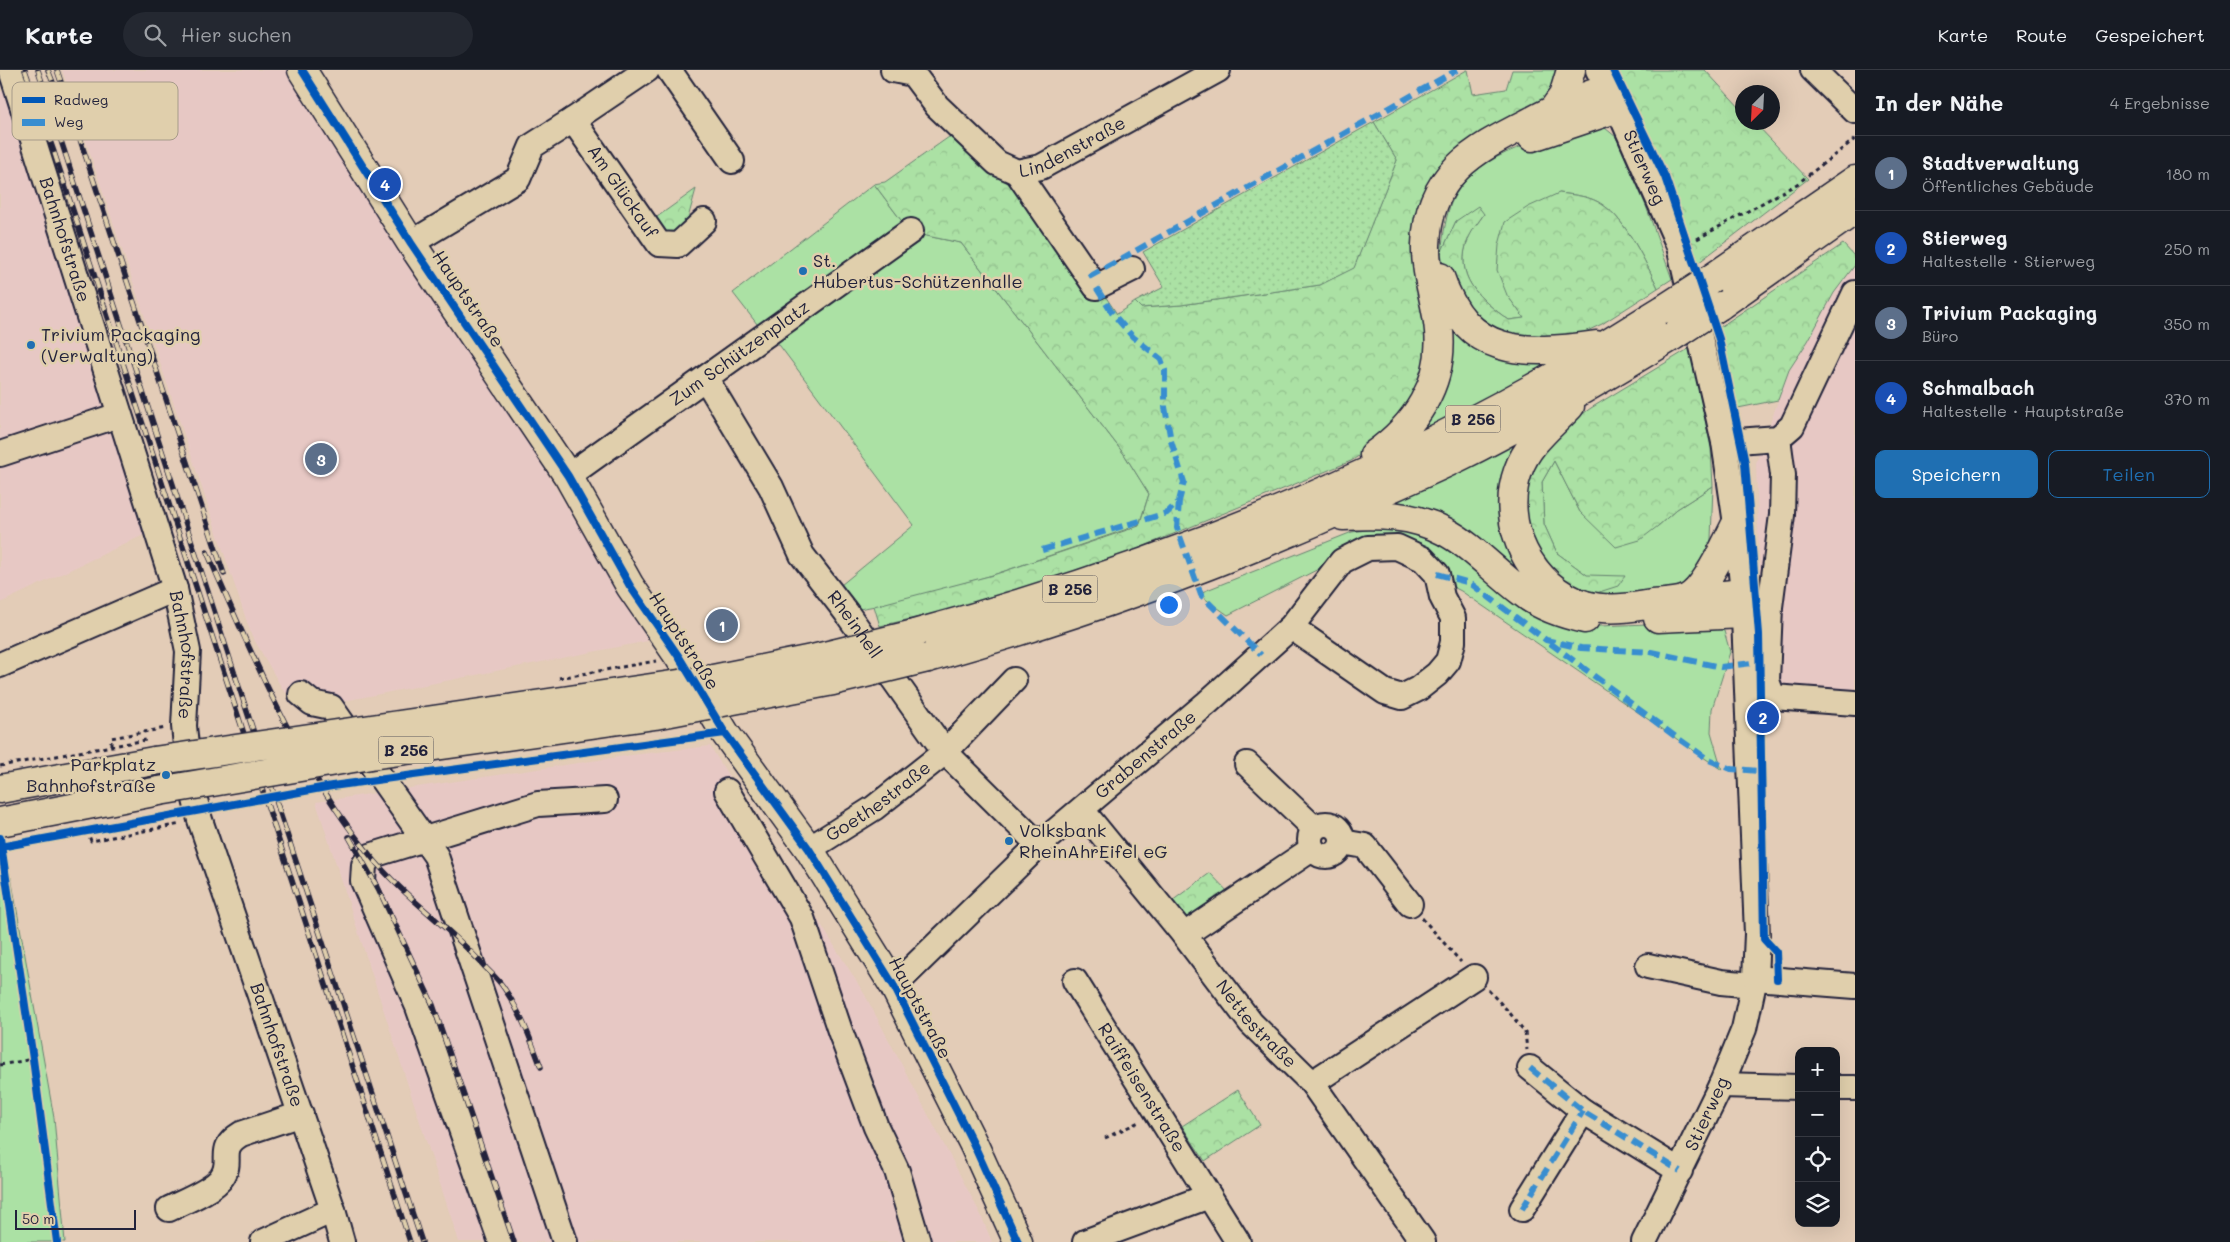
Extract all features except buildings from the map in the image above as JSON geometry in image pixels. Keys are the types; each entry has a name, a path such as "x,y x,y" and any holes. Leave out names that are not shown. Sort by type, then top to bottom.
{"main road":[{"name":"Hauptstraße","path":"302,70 411,243 568,476 630,586 679,657 725,733 809,850 894,986 974,1145 1018,1242"},
{"path":"1553,110 1563,96 1571,70"},
{"path":"1335,486 1401,434 1424,404 1432,386 1437,368 1439,331 1427,267 1426,246 1432,209 1447,179 1458,166 1483,145 1576,99 1608,89"},
{"path":"1607,344 1545,352 1524,351 1508,348 1478,333 1465,323 1453,308 1444,290 1439,274 1436,240 1442,210 1451,192 1464,175 1480,160 1608,89"},
{"name":"B 256","path":"0,822 159,791 371,755 655,715 859,675 960,649 1073,615 1228,545 1335,486 1511,399 1664,309 1855,180"},
{"name":"B 256","path":"0,789 124,766 300,738 713,679 812,659 914,634 1329,516 1462,456 1590,386 1719,306 1855,210"},
{"path":"1590,386 1535,442 1518,469 1512,500 1515,527 1523,552 1543,579 1556,590 1586,605 1604,608 1632,608 1686,599 1743,603"},
{"path":"1329,516 1382,514 1399,516 1443,530 1469,547 1522,592 1547,608 1565,615 1600,620 1743,603"},
{"path":"1686,599 1709,574 1736,524"}],"street":[{"name":"Bahnhofstraße","path":"11,70 15,82"},
{"path":"411,243 518,179 532,146 647,70"},
{"path":"669,70 732,161"},
{"name":"Lindenstraße","path":"909,71 937,106 997,163 1018,172 1041,167 1218,70"},
{"path":"1813,70 1855,111"},
{"name":"Stierweg","path":"1608,89 1679,246 1724,442 1736,524 1743,603 1757,934 1754,982 1744,1029 1721,1085 1644,1242"},
{"name":"Am Glückauf","path":"573,120 659,244 678,245 704,221"},
{"name":"Bahnhofstraße","path":"33,140 175,589 188,651 184,726 189,775 200,820 301,1114 342,1242"},
{"path":"1018,172 1096,288 1132,269"},
{"name":"Zum Schützenplatz","path":"568,476 911,231"},
{"path":"1724,442 1778,438 1792,426 1855,293"},
{"name":"Rheinhell","path":"706,379 771,487 802,555 846,612 945,752 1038,845"},
{"path":"0,454 119,415"},
{"path":"1778,438 1783,475 1782,515 1770,607 1767,681 1772,697 1855,703"},
{"path":"1397,547 1423,559 1437,574 1442,598 1453,618 1453,642 1448,661 1437,674 1418,690 1402,696 1386,692 1291,627 1342,561 1368,548 1397,547"},
{"path":"0,666 175,589"},
{"name":"Grabenstraße","path":"894,986 1038,845 1082,810 1207,703 1291,627"},
{"name":"Goethestraße","path":"809,850 874,808 945,752 1014,680"},
{"path":"301,694 312,704 331,707 436,856 565,1242"},
{"path":"1247,764 1313,839 1321,856 1337,852 1342,842 1366,846 1410,904"},
{"path":"727,791 802,918 876,1127 896,1171 918,1242"},
{"path":"501,1242 418,1007 363,881 364,865 370,856 538,804 605,800"},
{"name":"Nettestraße","path":"1082,810 1184,935 1251,1023 1312,1083 1423,1242"},
{"path":"1184,935 1313,839"},
{"path":"1648,966 1721,982 1855,986"},
{"path":"1312,1083 1474,977"},
{"name":"Raiffeisenstraße","path":"1075,981 1238,1242"},
{"path":"1530,1068 1583,1111 1680,1171"},
{"path":"1721,1085 1795,1087"},
{"path":"1840,1088 1855,1088"},
{"path":"1522,1209 1583,1111"},
{"path":"169,1209 215,1185 222,1178 226,1166 227,1146 232,1139 241,1134 301,1114"},
{"path":"1085,1242 1209,1196"},
{"path":"263,1242 333,1210"}],"path":[{"path":"1701,238 1797,184 1855,139"},
{"path":"552,679 679,657"},
{"path":"111,746 111,738 158,729"},
{"path":"78,832 87,830 91,841 200,820"},
{"path":"0,863 3,857"},
{"path":"1410,904 1525,1032 1530,1068"},
{"path":"0,1065 33,1059"},
{"path":"1105,1138 1157,1113"}],"shaded area":[{"path":"62,70 288,70 542,465 648,641 304,709 283,690 251,634 85,140 178,140 178,82 66,82"},
{"name":"Trivium Packaging (Verwaltung)","path":"12,88 12,140 28,140 152,531 0,603 0,92"},
{"path":"1855,265 1855,710 1764,703 1756,463 1789,370 1808,341 1834,293"},
{"path":"710,746 865,995 980,1213 992,1242 459,1242 316,802 632,755"}],"green space":[{"path":"1467,70 1473,94 1506,89 1512,70 1563,70 1557,91 1436,188 1430,326 1422,387 1383,440 1351,461 1115,558 1001,598 880,626 874,606 993,575 1139,526 1149,494 1124,454 961,243 917,234 904,224 874,184 885,182 966,125 1094,279 1117,314 1135,302 1141,308 1181,305 1320,285 1354,267 1397,160 1374,122"},
{"path":"1612,70 1705,70 1735,102 1735,130 1762,130 1808,179 1698,263 1679,211"},
{"path":"1374,122 1397,160 1354,268 1320,285 1181,305 1141,308 1135,302 1164,287 1143,252"},
{"path":"1593,125 1605,128 1616,137 1646,206 1672,279 1658,288 1627,231 1620,221 1603,205 1588,198 1559,193 1507,295 1524,318 1509,320 1479,295 1472,286 1464,264 1465,251 1470,234 1484,214 1456,221 1441,253 1445,224 1454,197 1466,181 1480,168 1497,157 1535,142"},
{"path":"874,184 904,224 917,234 961,243 1124,454 1149,494 1139,525 993,575 891,603 833,614 824,597 914,525 768,330 764,333 733,293"},
{"path":"696,189 685,229 664,239 650,222"},
{"path":"1559,193 1582,196 1593,200 1611,212 1620,221 1635,243 1658,288 1602,324 1568,340 1538,344 1486,329 1447,284 1441,253 1456,221 1478,206 1484,214 1469,237 1465,251 1464,264 1467,275 1479,295 1498,312 1509,320 1524,318 1507,295 1497,270 1499,245 1505,222 1528,207"},
{"path":"1843,244 1855,257 1855,265 1834,293 1808,341 1789,370 1778,400 1738,408 1717,329"},
{"path":"1439,296 1550,358 1553,365 1418,436 1414,430"},
{"path":"1690,348 1711,448 1713,486 1677,509 1640,540 1616,547 1580,512 1554,461 1542,482 1544,524 1557,553 1587,575 1625,576 1618,586 1587,596 1569,587 1533,551 1522,504 1539,451 1561,429 1591,408"},
{"path":"1531,428 1548,592 1380,503"},
{"path":"1554,461 1580,512 1658,526 1677,509 1713,486 1711,539 1708,560 1702,573 1674,593 1587,596 1587,575 1557,553 1544,524 1542,482"},
{"path":"1380,528 1414,532 1439,542 1571,624 1600,626 1694,622 1712,624 1724,631 1730,652 1712,709 1711,732 1722,770 1461,591 1388,554 1342,557 1228,615 1204,598 1202,592 1352,532"},
{"path":"1210,873 1230,894 1196,919 1186,918 1172,901"},
{"path":"11,877 54,1118 65,1242 0,1242 0,879"},
{"path":"1238,1090 1260,1125 1205,1161 1182,1126"}],"railway":[{"path":"25,70 29,82"},
{"path":"38,70 42,82"},
{"path":"48,70 53,82"},
{"path":"57,70 61,82"},
{"path":"50,140 410,1242"},
{"path":"61,140 422,1242"},
{"path":"80,140 224,574"},
{"path":"207,552 278,710 320,785 344,821 383,870 470,951 500,982 521,1017 541,1067"},
{"path":"349,837 379,890 433,1005 514,1242"}],"marked path":[{"path":"1089,277 1457,70"},
{"path":"1042,550 1167,513 1179,501 1184,482 1171,441 1165,407 1165,370 1161,359 1133,337 1112,313 1096,287"},
{"path":"1179,501 1177,528 1201,595 1261,655"},
{"path":"1437,574 1470,583 1546,640 1581,648 1651,652 1721,667 1759,662"},
{"path":"1550,643 1709,760 1731,769 1761,771"},
{"path":"1530,1068 1583,1111 1680,1171"},
{"path":"1522,1209 1583,1111"}],"cycle path":[{"path":"302,70 411,243 568,476 630,586 679,657 725,733 809,849 894,986 974,1145 1018,1242"},
{"path":"1613,70 1665,177 1719,339 1745,463 1759,634 1764,939 1776,952 1777,979"},
{"path":"0,847 332,786 725,733"},
{"path":"0,838 33,1059 57,1242"}],"place":[{"name":"Schmalbach","path":"385,184"},
{"name":"St. Hubertus-Schützenhalle","path":"803,271"},
{"name":"Trivium Packaging (Verwaltung)","path":"31,345"},
{"name":"Trivium Packaging","path":"321,459"},
{"name":"Stadtverwaltung","path":"722,625"},
{"name":"Stierweg","path":"1763,717"},
{"name":"Parkplatz Bahnhofstraße","path":"166,775"},
{"name":"Volksbank RheinAhrEifel eG","path":"1009,841"}]}
